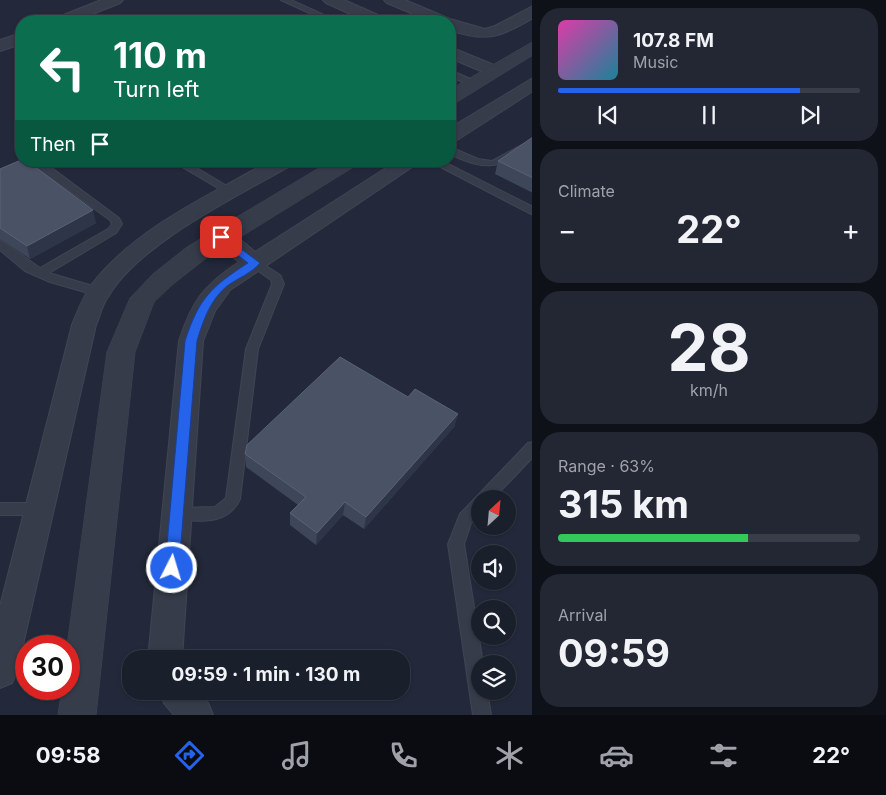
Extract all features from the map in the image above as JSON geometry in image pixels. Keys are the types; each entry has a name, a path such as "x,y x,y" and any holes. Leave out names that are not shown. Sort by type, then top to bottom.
{"street":[{"path":"77,15 115,0"},
{"path":"331,0 365,15"},
{"path":"392,0 428,15"},
{"path":"456,27 471,33 493,34 532,11"},
{"path":"0,46 15,40"},
{"path":"456,94 532,48"},
{"path":"456,59 493,72"},
{"path":"456,132 532,83"},
{"path":"0,671 84,325 99,292 130,256 153,238 275,167"},
{"path":"77,715 121,352 143,298 196,252 337,167"},
{"path":"166,650 191,341 207,301 222,284 399,167"},
{"path":"221,237 255,263"},
{"path":"184,700 196,715"}],"lane":[{"path":"285,0 319,15"},
{"path":"456,76 474,84"},
{"path":"456,153 469,160 486,165 495,165 532,142"},
{"path":"0,179 26,167"},
{"path":"37,167 46,168 114,218 117,224 112,231 40,273"},
{"path":"188,167 232,192"},
{"path":"446,167 532,212"},
{"path":"0,244 29,268 99,292"},
{"path":"177,514 219,514 234,499 252,349 278,284 276,278 255,263"},
{"path":"492,490 532,448"},
{"path":"0,509 39,509"},
{"path":"471,513 465,520 456,544 482,715"}],"building":[{"path":"532,138 532,178 498,161"},
{"path":"15,163 15,167 35,167 93,210 27,246 0,228 0,169"},
{"path":"340,357 408,397 415,389 458,414 366,517 345,502 317,533 290,513 306,497 245,454 247,445"}],"route":[{"path":"172,568 191,341 207,301 222,284 255,263 221,237"}]}
